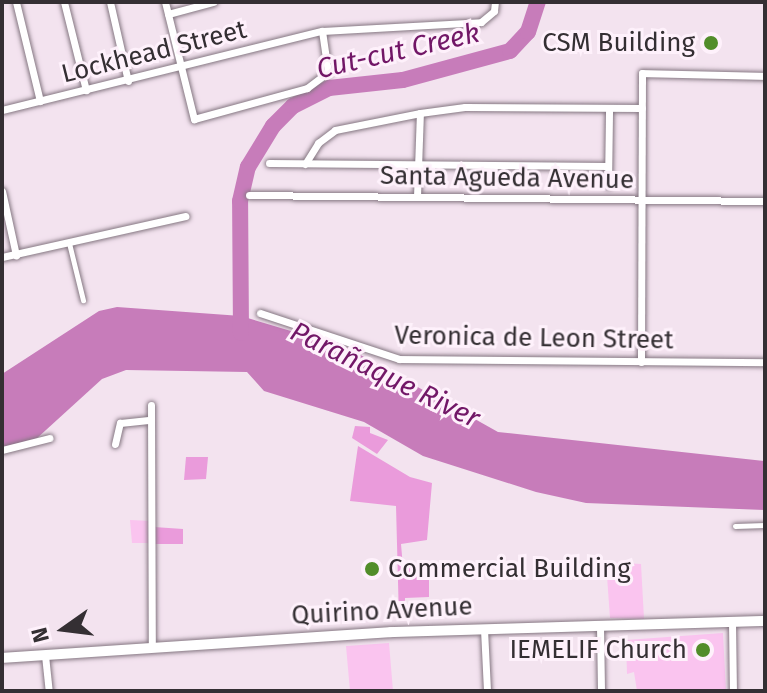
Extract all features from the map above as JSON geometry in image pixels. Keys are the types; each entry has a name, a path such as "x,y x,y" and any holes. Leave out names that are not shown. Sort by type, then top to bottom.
{"main road":[{"name":"Quirino Avenue","path":"2,658 152,646 484,629 765,621"}],"street":[{"path":"16,2 40,101"},
{"path":"64,2 86,90"},
{"path":"110,2 128,81"},
{"path":"165,2 194,119 307,88 328,72 322,31"},
{"path":"168,14 213,2"},
{"name":"Lockhead Street","path":"2,110 322,31 481,22 494,11 495,2"},
{"path":"641,362 642,73 765,76"},
{"path":"305,164 318,143 335,130 420,113 465,107 642,108"},
{"path":"608,185 609,109"},
{"path":"417,197 420,113"},
{"path":"269,163 608,166"},
{"path":"2,191 16,255"},
{"name":"Santa Agueda Avenue","path":"249,195 765,201"},
{"path":"2,257 185,216"},
{"path":"69,243 83,300"},
{"name":"Veronica de Leon Street","path":"260,313 399,359 765,362"},
{"path":"151,405 152,646"},
{"path":"115,444 120,423 151,420"},
{"path":"2,450 49,438"},
{"path":"735,526 765,525"},
{"path":"732,622 733,691"},
{"path":"600,626 601,691"},
{"path":"484,629 487,691"},
{"path":"45,655 49,691"}],"shaded area":[{"path":"355,426 370,427 370,433 388,440 377,454 352,438"},
{"path":"358,446 410,477 432,483 427,540 401,544 403,567 429,567 429,597 405,598 405,619 399,619 396,506 350,501"},
{"path":"186,457 208,457 206,479 184,480"},
{"path":"130,520 151,521 149,543 132,543"},
{"path":"154,527 183,529 183,544 154,544"},
{"path":"606,562 641,564 644,619 610,618"},
{"path":"723,633 726,691 637,691 634,672 627,674 626,640"},
{"path":"389,643 393,691 350,691 346,646"}],"water":[{"name":"Parañaque River","path":"117,307 241,316 348,348 498,432 765,461 765,510 586,503 536,492 423,456 364,422 264,391 247,372 126,370 102,379 35,440 2,447 2,374 99,311"}],"waterway":[{"name":"Cut-cut Creek","path":"241,333 240,201 248,167 273,126 293,106 329,88 403,80 510,51 528,32 538,2"}],"place":[{"name":"CSM Building","path":"711,43"},
{"name":"Commercial Building","path":"372,569"},
{"name":"IEMELIF Church","path":"703,650"}]}
